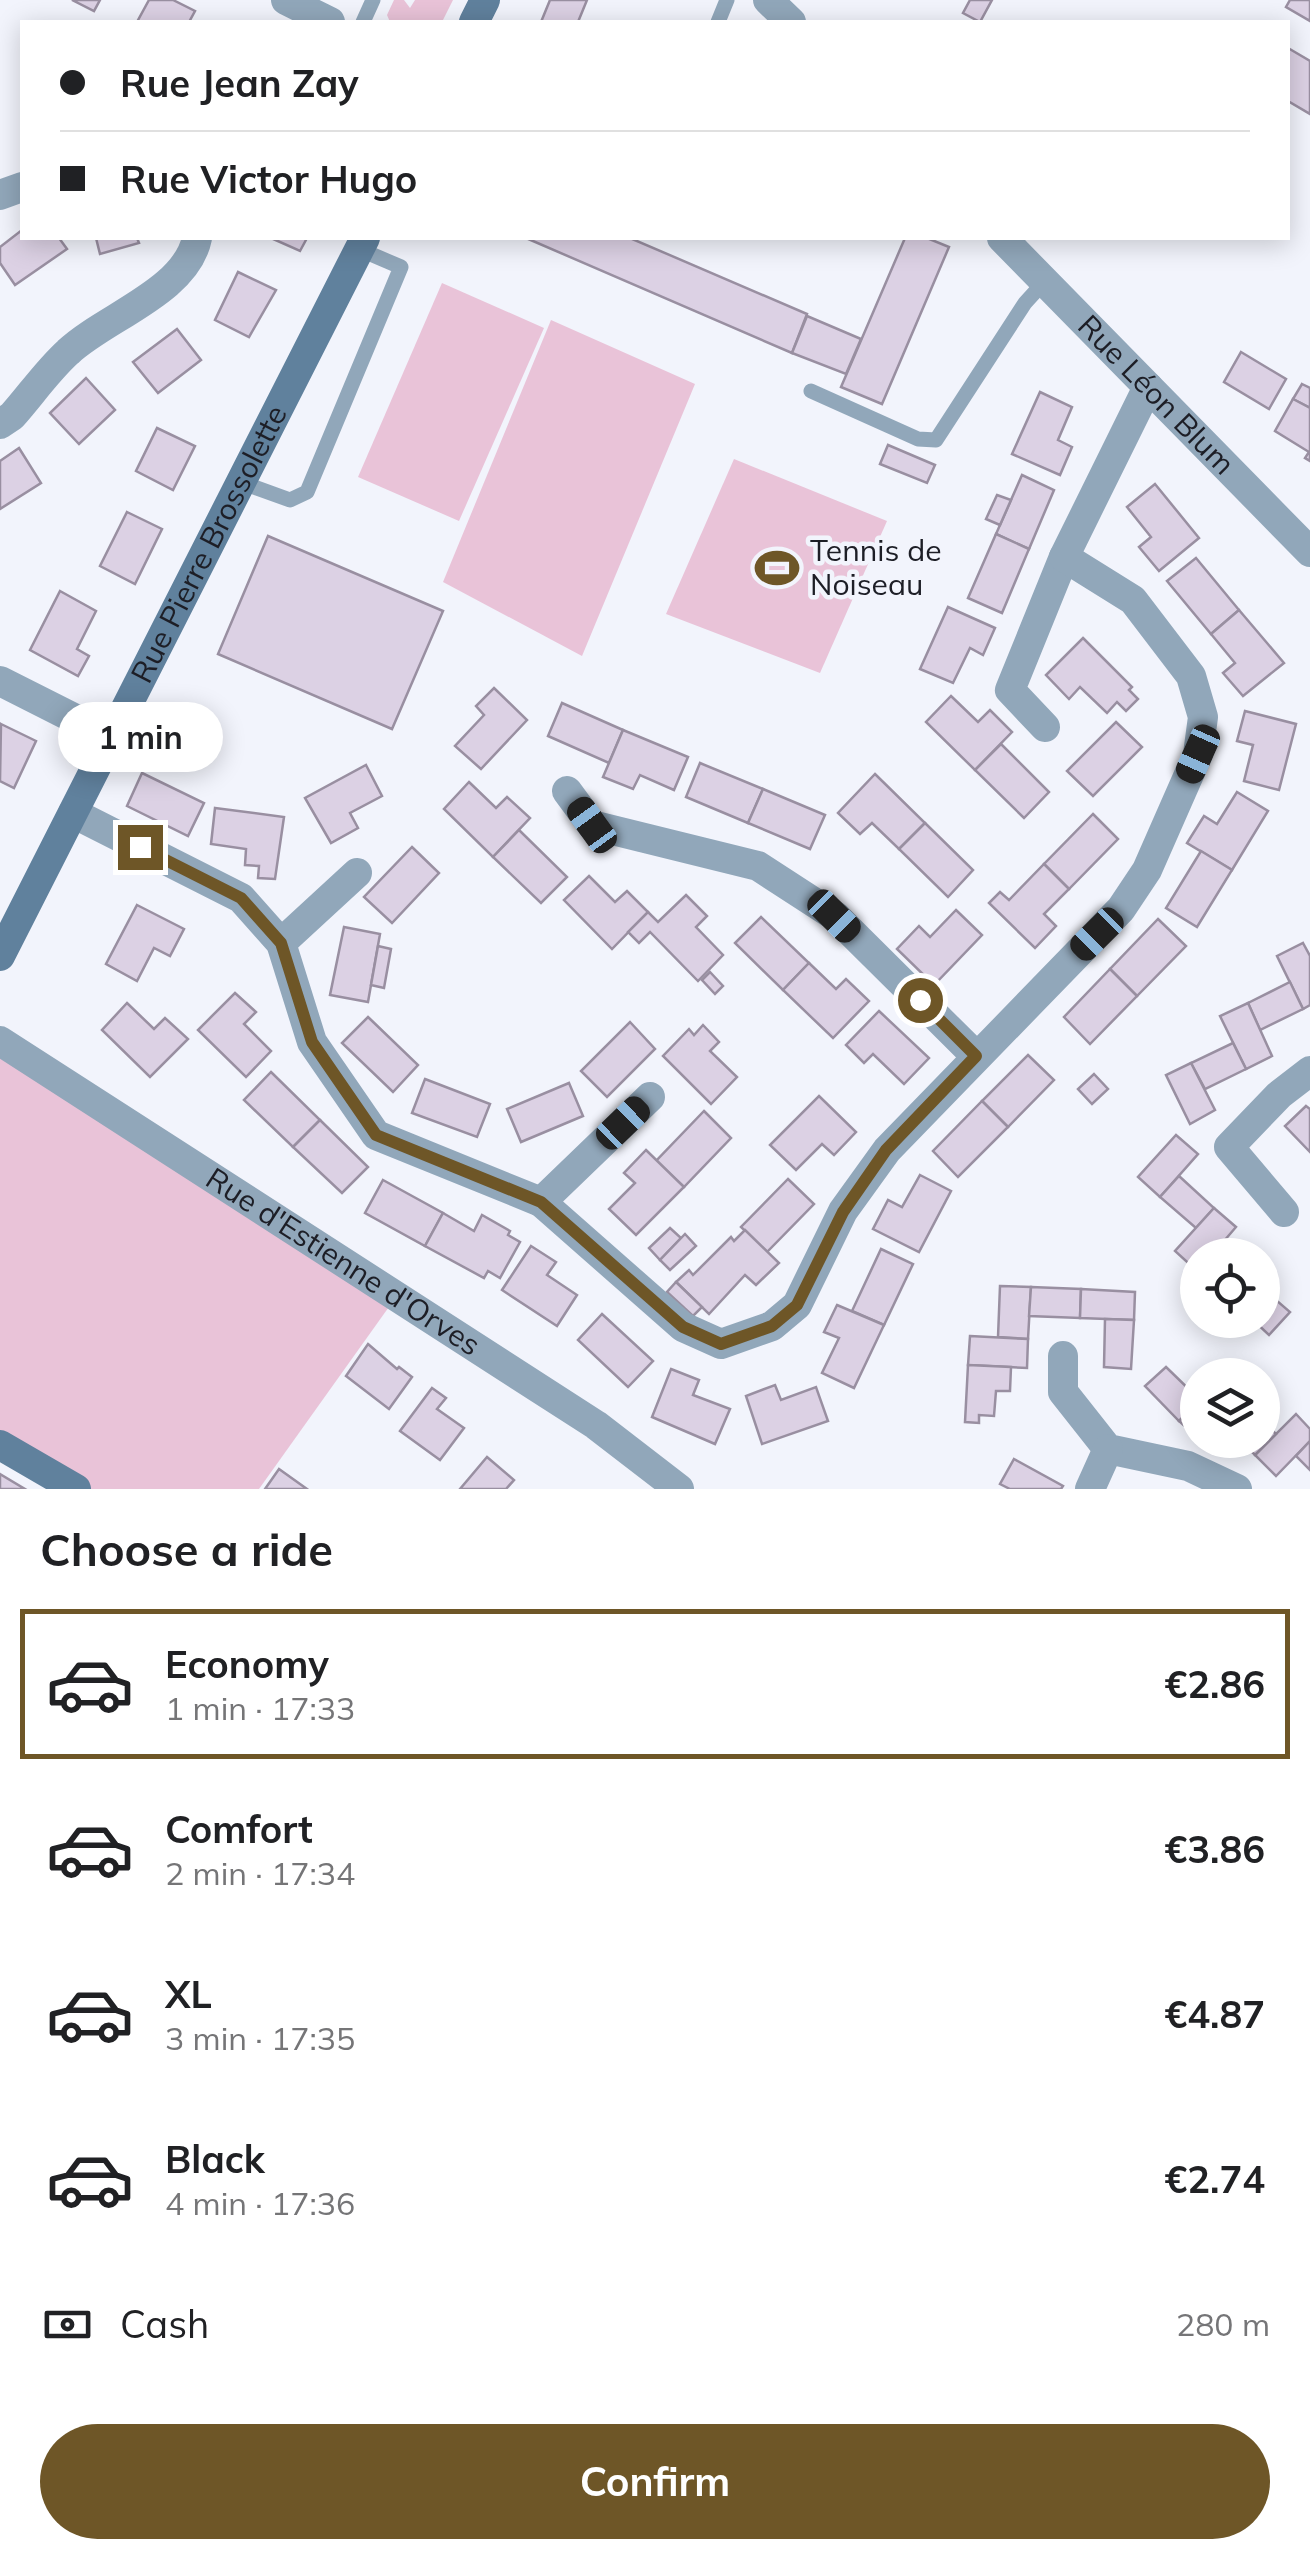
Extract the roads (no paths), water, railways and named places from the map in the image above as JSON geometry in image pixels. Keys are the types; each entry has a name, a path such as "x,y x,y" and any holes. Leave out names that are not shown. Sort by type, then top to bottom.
{"street":[{"path":"286,0 326,20"},
{"path":"768,0 789,20"},
{"path":"0,424 12,416 68,352 172,280 194,254 197,240"},
{"name":"Rue Léon Blum","path":"1004,240 1309,550"},
{"name":"Rue Pierre Brossolette","path":"0,956 362,243"},
{"path":"1045,727 1010,690 1064,557 1148,387"},
{"path":"73,813 241,898 281,943 312,1042 376,1135 541,1202 683,1327 721,1344 772,1326 797,1305 843,1212 886,1150 1121,909 1146,870 1198,754 1203,717 1191,676 1133,600 1064,557"},
{"path":"0,681 112,738"},
{"path":"567,792 592,825 758,866 834,916 976,1056"},
{"path":"281,943 357,873"},
{"name":"Rue d'Estienne d'Orves","path":"0,1042 596,1425 680,1489"},
{"path":"1284,1212 1229,1147 1279,1095 1310,1072"},
{"path":"541,1202 650,1097"},
{"path":"1063,1356 1063,1392 1108,1449 1188,1466 1237,1489"},
{"path":"0,1445 76,1489"},
{"path":"1090,1489 1108,1449"}],"lane":[{"path":"240,482 290,500 307,492 401,267 362,243"},
{"path":"811,391 918,439 936,440 1025,303 1045,281"}],"place":[{"name":"Tennis de Noiseau","path":"777,568"}]}
